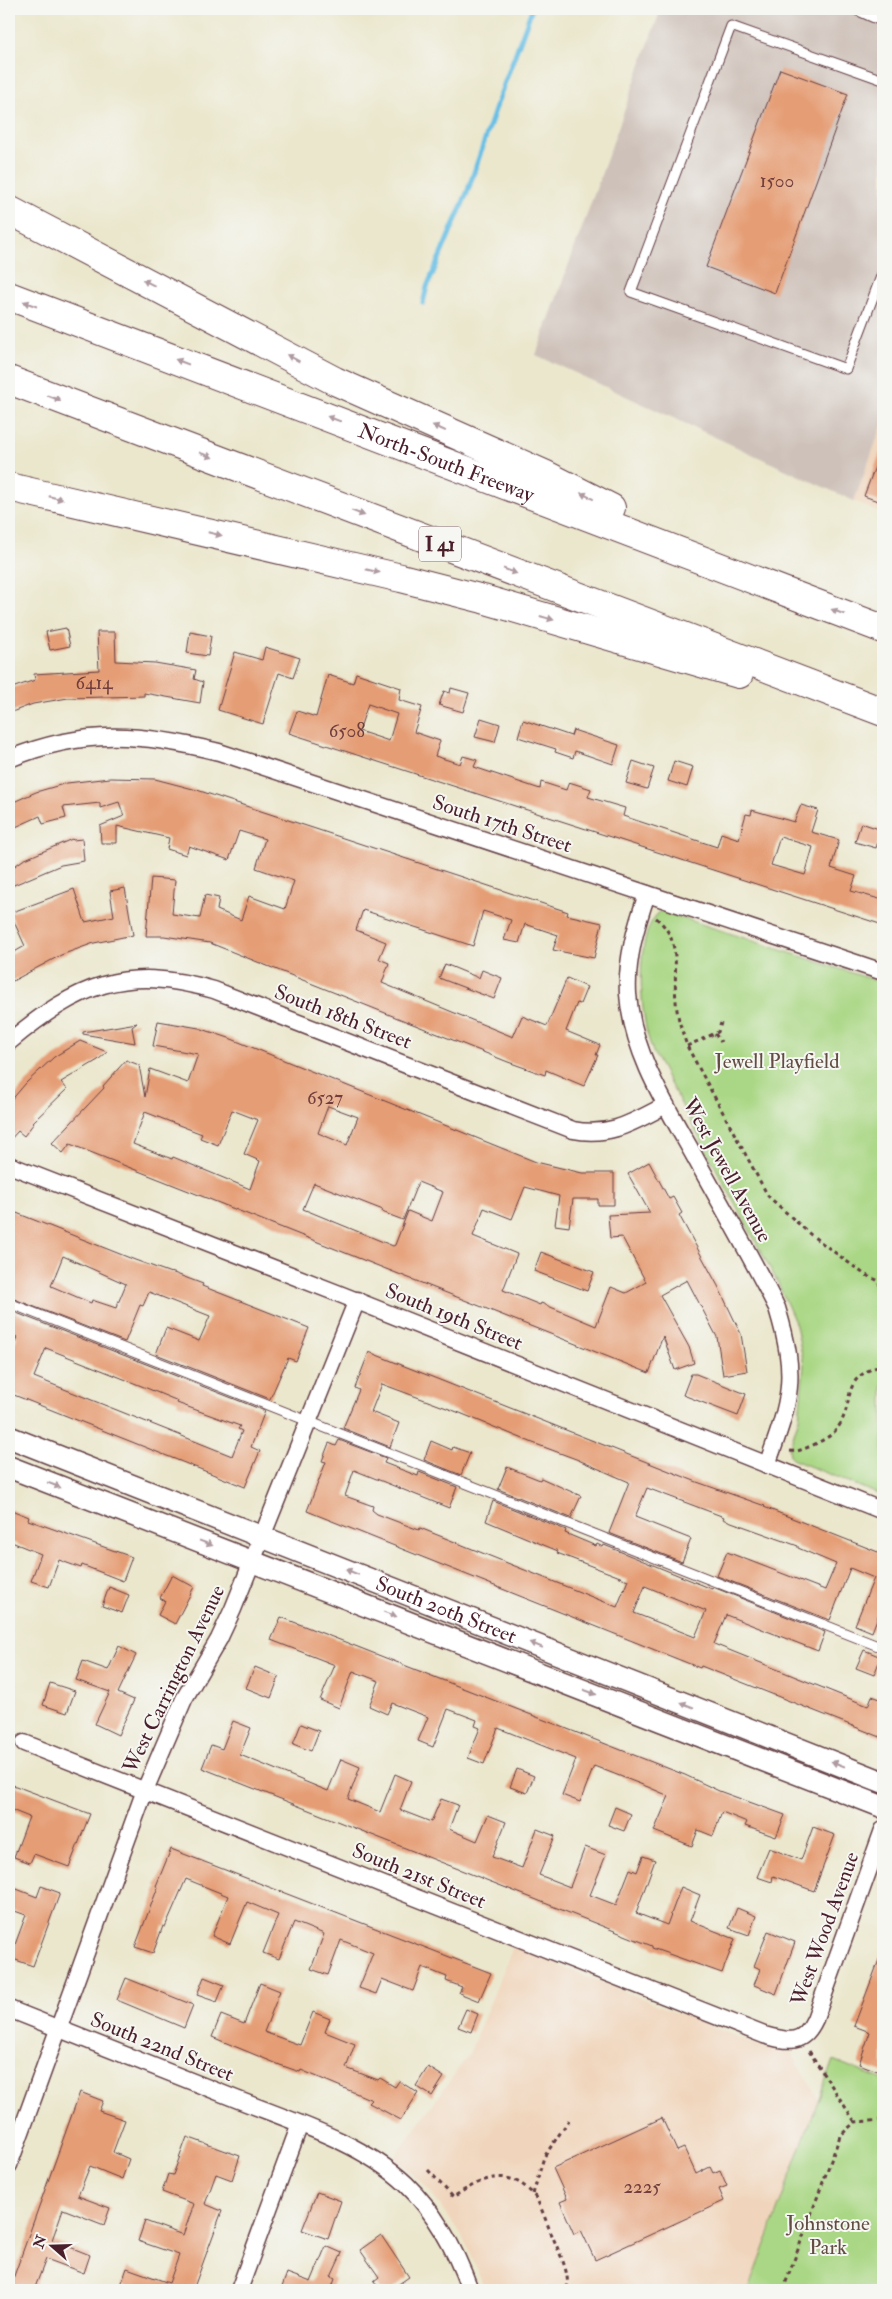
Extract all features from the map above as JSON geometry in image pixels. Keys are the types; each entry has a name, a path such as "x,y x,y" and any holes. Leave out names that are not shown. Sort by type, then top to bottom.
{"highway":[{"path":"9,210 335,381 544,474 756,579"},
{"name":"North-South Freeway","path":"9,296 756,579 883,629"},
{"name":"I 41","path":"9,380 877,710"},
{"path":"9,487 401,578 483,599 689,661 877,710"}],"street":[{"name":"South 17th Street","path":"9,759 62,742 103,736 144,736 219,752 883,972"},
{"name":"West Jewell Avenue","path":"647,894 633,941 628,994 633,1026 639,1047 666,1106 757,1268 777,1308 787,1340 790,1367 789,1396 784,1418 767,1465"},
{"name":"South 18th Street","path":"9,1042 30,1024 78,993 102,984 134,979 159,978 184,981 214,990 572,1130 590,1133 618,1129 666,1106"},
{"name":"South 19th Street","path":"9,1165 356,1300 883,1511"},
{"name":"West Carrington Avenue","path":"9,2165 145,1790 184,1699 219,1639 233,1609 356,1300"},
{"name":"South 20th Street","path":"9,1437 883,1782"},
{"name":"South 20th Street","path":"9,1467 883,1807"},
{"name":"South 21st Street","path":"24,1743 764,2035 788,2040 801,2039"},
{"name":"West Wood Avenue","path":"801,2039 810,2031 815,2019 883,1830"},
{"name":"South 22nd Street","path":"9,2009 300,2124 352,2148 406,2185 434,2216 470,2290"},
{"path":"239,2290 300,2124"}],"lane":[{"path":"856,10 883,22"},
{"path":"883,80 731,26 631,292 846,369 883,270"},
{"path":"9,1302 883,1648"}],"path":[{"path":"655,917 671,935 673,941 676,1001 680,1026 687,1046 768,1196 811,1235 864,1274 883,1283"},
{"path":"687,1046 715,1034 720,1030 722,1023"},
{"path":"715,1034 721,1042"},
{"path":"878,1282 883,1293"},
{"path":"786,1450 797,1452 832,1435 842,1421 848,1397 856,1380 867,1371 883,1365"},
{"path":"801,2039 855,2122"},
{"path":"533,2194 544,2157 569,2120"},
{"path":"783,2290 840,2136 855,2122 883,2120"},
{"path":"428,2170 453,2198 480,2180 493,2177 514,2181 533,2194 565,2266 567,2290"}],"shaded area":[{"path":"661,9 883,9 883,423 854,501 536,355"},
{"path":"883,423 883,514 854,501"},
{"path":"513,1947 778,2053 791,2052 818,2099 748,2290 484,2290 471,2253 460,2233 429,2190 395,2157 469,2054"}],"green space":[{"name":"Jewell Playfield","path":"661,911 883,983 883,1496 794,1460 790,1456 789,1449 799,1418 804,1365 796,1325 777,1281 653,1052 646,1030 641,980 644,947 647,932 653,920"},
{"name":"Johnstone Park","path":"833,2060 883,2080 883,2290 748,2290"}],"building":[{"path":"780,69 848,94 775,293 706,267"},
{"path":"883,448 883,503 864,496"},
{"path":"66,628 70,646 50,650 46,632"},
{"path":"97,632 115,632 116,661 155,663 196,670 194,679 203,682 200,703 144,693 144,696 68,698 33,704 9,713 9,689 35,680 34,674 99,670"},
{"path":"190,632 211,636 208,656 187,653"},
{"path":"265,647 300,658 293,678 279,673 263,724 218,710 235,652 262,660"},
{"path":"356,673 401,688 399,700 422,707 414,732 440,741 435,756 460,764 463,756 477,760 474,767 540,789 541,782 566,790 569,782 591,789 588,797 625,808 623,816 717,847 721,833 739,839 746,814 751,815 752,810 794,822 801,805 818,810 811,832 839,840 831,868 856,876 851,891 883,900 883,925 289,733 297,711 316,717 328,675 353,683","holes":["368,704 397,714 389,741 359,731","780,837 813,847 805,875 771,865"]},
{"path":"451,688 469,693 463,712 439,705 444,691 450,693"},
{"path":"481,718 500,724 495,742 475,737"},
{"path":"523,720 571,736 573,730 619,745 613,764 575,751 573,758 555,752 556,749 518,737"},
{"path":"633,761 654,768 647,789 626,783"},
{"path":"674,761 693,767 687,787 668,781"},
{"path":"110,778 155,779 197,790 568,912 567,915 602,923 594,958 553,950 558,935 525,924 519,943 504,940 511,920 483,911 473,946 363,910 356,930 386,942 379,959 389,963 382,983 513,1037 522,1016 547,1026 567,978 587,987 580,1004 577,1003 566,1031 600,1045 596,1055 598,1055 584,1086 546,1070 545,1075 508,1062 210,943 164,936 146,936 151,878 175,880 172,914 200,918 205,895 219,898 217,910 241,920 249,896 285,909 294,881 256,868 265,839 239,831 229,860 189,846 186,855 167,849 169,838 117,826 117,843 101,843 100,826 124,816 119,802 100,808 100,803 63,807 66,818 43,824 40,816 9,830 9,804 36,792 67,783"},
{"path":"861,823 882,830 876,848 855,842"},
{"path":"72,839 82,839 84,861 61,865 9,887 9,870 23,860"},
{"path":"125,888 133,935 94,943 61,955 9,983 9,955 25,946 10,913 74,889 85,922 114,916 110,891"},
{"path":"445,964 479,978 482,970 502,978 494,999 439,978"},
{"path":"158,1021 199,1028 229,1038 536,1162 582,1173 614,1173 614,1205 598,1205 598,1199 573,1199 569,1227 555,1225 559,1196 525,1187 512,1219 484,1208 473,1236 517,1254 503,1290 540,1305 541,1303 596,1326 611,1287 626,1293 646,1282 622,1237 610,1238 608,1215 650,1213 628,1174 649,1162 669,1199 673,1197 682,1213 679,1215 718,1286 741,1334 747,1371 723,1375 717,1337 687,1280 660,1295 689,1347 694,1363 675,1370 663,1336 649,1373 70,1144 63,1153 52,1143 104,1088 103,1086 126,1060 139,1065 145,1097 150,1069 188,1083 198,1054 153,1046","holes":["328,1106 358,1117 347,1145 318,1133","232,1110 258,1120 244,1154 260,1161 250,1189 173,1157 172,1159 133,1144 145,1112 202,1134 200,1138 218,1145","418,1182 443,1192 432,1221 408,1211 393,1246 303,1209 314,1183 383,1210 382,1212 403,1220"]},
{"path":"137,1023 132,1027 135,1043 83,1034 83,1032"},
{"path":"80,1041 107,1052 98,1060 61,1082 67,1089 33,1122 24,1136 18,1131 9,1141 9,1103 26,1083 54,1057"},
{"path":"9,1210 135,1260 203,1284 202,1286 309,1328 296,1361 288,1358 270,1399 156,1354 166,1328 199,1341 210,1316 149,1292 143,1306 140,1305 125,1342 9,1297","holes":["63,1256 126,1284 116,1308 92,1300 91,1303 51,1286"]},
{"path":"541,1252 594,1272 587,1291 534,1271"},
{"path":"9,1310 265,1411 251,1447 260,1451 245,1487 9,1393 9,1358 17,1337 9,1334","holes":["46,1348 178,1401 177,1403 240,1426 238,1429 242,1431 232,1456 34,1377"]},
{"path":"369,1352 697,1482 765,1506 883,1554 883,1603 872,1632 855,1625 874,1578 850,1568 830,1620 717,1576 727,1552 825,1590 836,1564 798,1548 798,1546 723,1519 724,1517 647,1488 635,1517 691,1539 682,1562 609,1533 629,1482 460,1413 382,1384 371,1412 399,1423 390,1447 343,1428 359,1390 355,1388"},
{"path":"691,1374 696,1374 746,1394 738,1416 683,1395"},
{"path":"339,1440 386,1458 384,1463 418,1476 419,1472 457,1487 449,1508 354,1470 345,1496 373,1506 372,1510 377,1514 419,1530 420,1528 617,1607 628,1580 557,1553 558,1551 486,1521 493,1501 566,1530 565,1533 596,1546 597,1544 603,1547 604,1545 825,1632 818,1651 726,1615 714,1644 868,1706 872,1696 883,1700 883,1738 701,1666 700,1668 307,1511 326,1462 322,1461 329,1443 336,1446","holes":["645,1586 706,1611 695,1637 634,1613"]},
{"path":"431,1441 452,1450 453,1447 470,1453 461,1475 424,1460"},
{"path":"507,1467 540,1480 541,1478 581,1496 571,1518 498,1489"},
{"path":"9,1509 29,1517 28,1520 132,1557 123,1581 82,1565 81,1568 59,1560 49,1587 31,1581 41,1554 9,1541"},
{"path":"172,1575 194,1587 175,1624 158,1615 165,1601 160,1598"},
{"path":"109,1587 129,1595 122,1613 102,1606"},
{"path":"281,1617 685,1775 719,1791 785,1815 776,1837 745,1826 747,1822 722,1812 713,1836 698,1830 692,1846 654,1831 669,1796 594,1766 580,1802 562,1795 576,1759 498,1728 484,1764 468,1758 480,1728 475,1726 477,1720 448,1709 433,1747 418,1741 428,1717 392,1703 387,1714 369,1706 379,1681 353,1671 339,1708 320,1700 335,1665 271,1640"},
{"path":"119,1646 136,1655 118,1693 134,1700 118,1735 95,1724 110,1692 76,1680 83,1661 108,1670"},
{"path":"864,1650 881,1657 874,1675 856,1668"},
{"path":"255,1667 279,1677 271,1698 246,1688"},
{"path":"50,1683 75,1691 67,1713 43,1705"},
{"path":"233,1721 251,1728 240,1755 328,1791 341,1759 360,1767 348,1799 380,1812 395,1774 411,1781 400,1810 431,1822 441,1799 458,1805 449,1829 477,1841 488,1815 506,1822 492,1857 522,1868 537,1829 555,1836 539,1875 570,1887 585,1847 606,1855 590,1895 616,1905 630,1869 637,1872 643,1856 655,1860 636,1913 667,1925 681,1887 700,1895 690,1921 735,1939 722,1973 652,1948 652,1946 537,1900 202,1768 211,1745 222,1749"},
{"path":"301,1724 319,1731 311,1751 293,1744"},
{"path":"517,1769 534,1776 527,1793 510,1787"},
{"path":"13,1785 90,1814 69,1867 34,1854 30,1863 14,1857 29,1817 9,1809 9,1795"},
{"path":"615,1807 631,1814 624,1831 608,1825"},
{"path":"813,1827 835,1835 814,1891 773,1876 772,1882 757,1877 769,1848 801,1860"},
{"path":"171,1849 491,1973 479,2001 459,1993 462,1987 446,1981 447,1977 422,1967 413,1991 382,1979 376,1994 359,1988 373,1953 341,1940 328,1975 311,1969 324,1934 294,1922 279,1959 263,1953 278,1915 247,1902 230,1944 212,1936 228,1896 186,1879 165,1927 163,1926 153,1953 135,1947"},
{"path":"9,1886 37,1897 41,1886 60,1893 33,1966 10,1958 26,1915 9,1909"},
{"path":"737,1908 756,1916 749,1935 729,1928"},
{"path":"768,1931 795,1942 776,1994 754,1985 760,1969 754,1966"},
{"path":"882,1952 883,2073 859,2064 870,2032 854,2026"},
{"path":"204,1977 224,1985 217,2002 197,1995"},
{"path":"126,1978 193,2005 184,2028 117,2000"},
{"path":"260,1983 280,1991 264,2032 300,2045 313,2012 330,2019 325,2032 355,2044 346,2068 378,2080 380,2078 395,2087 399,2081 418,2093 401,2120 369,2103 372,2100 301,2070 300,2072 280,2065 212,2037 221,2015 244,2024"},
{"path":"466,2009 478,2014 471,2032 458,2027"},
{"path":"428,2067 444,2077 432,2096 416,2086"},
{"path":"80,2092 103,2101 99,2111 125,2120 113,2152 129,2159 122,2179 90,2166 78,2196 110,2208 104,2225 63,2209 52,2240 90,2255 84,2273 46,2259 34,2290 9,2290"},
{"path":"662,2118 677,2151 684,2148 696,2174 710,2167 713,2173 720,2170 727,2186 719,2189 724,2201 595,2260 581,2230 574,2234 560,2202 567,2199 553,2168"},
{"path":"187,2137 240,2156 232,2180 216,2174 205,2204 222,2211 193,2290 134,2290 121,2285 127,2268 169,2283 179,2255 138,2241 145,2221 183,2235 194,2204 162,2192 168,2174 173,2175"},
{"path":"317,2192 341,2201 328,2239 302,2230"},
{"path":"381,2235 409,2277 390,2290 380,2290 374,2281 379,2277 360,2250"},
{"path":"326,2246 342,2253 331,2277 335,2279 331,2290 281,2290 287,2273 311,2282"}],"waterway":[{"path":"423,303 427,287 467,193 532,9"}]}
